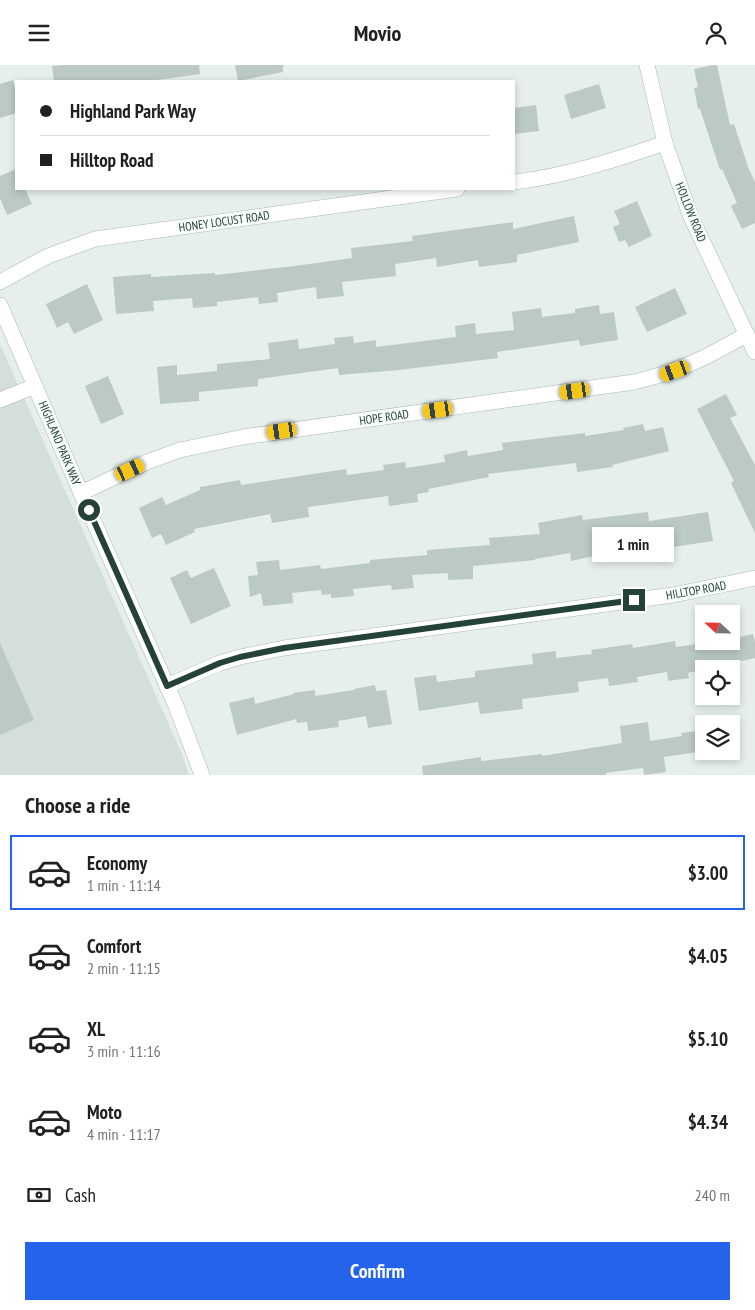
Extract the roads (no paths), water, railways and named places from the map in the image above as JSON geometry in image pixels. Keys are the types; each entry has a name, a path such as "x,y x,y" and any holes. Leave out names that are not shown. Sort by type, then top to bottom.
{"street":[{"name":"HOLLOW ROAD","path":"646,65 665,143 691,217 755,352"},
{"path":"515,182 566,174 665,143"},
{"name":"HONEY LOCUST ROAD","path":"0,282 48,256 95,239 450,190"},
{"name":"HIGHLAND PARK WAY","path":"0,305 167,686 202,775"},
{"name":"HOPE ROAD","path":"81,493 147,462 180,450 243,437 634,382 660,376 689,365 747,334"},
{"path":"0,400 35,386"},
{"name":"HILLTOP ROAD","path":"167,686 220,663 284,648 673,595 755,579"}]}
